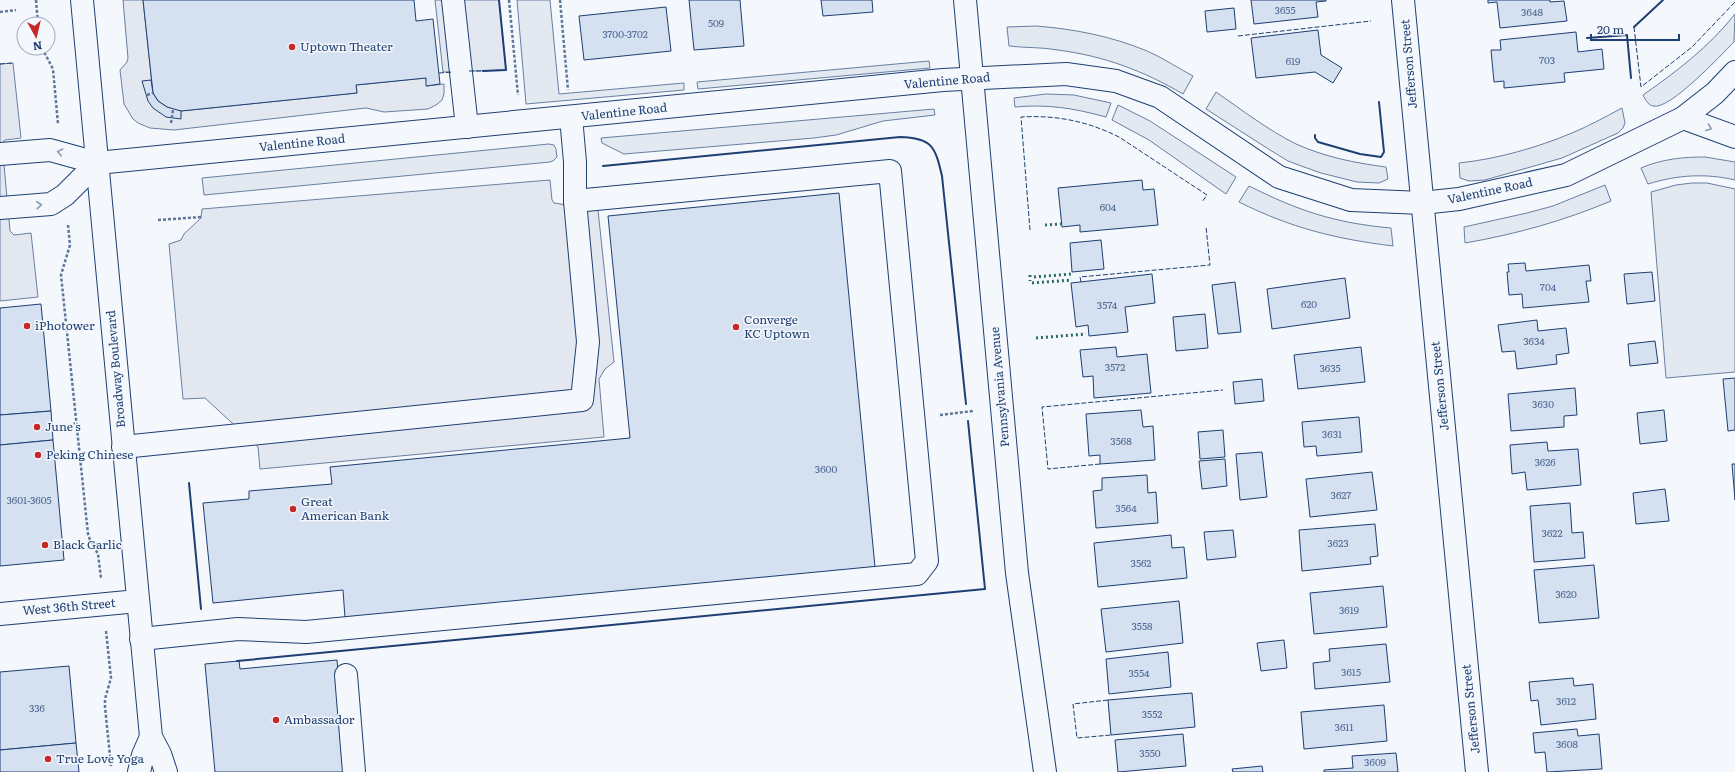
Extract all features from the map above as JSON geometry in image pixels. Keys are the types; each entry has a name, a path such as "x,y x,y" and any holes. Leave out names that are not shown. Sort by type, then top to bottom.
{"street":[{"name":"Broadway Boulevard","path":"82,0 150,737 160,754 166,772"},
{"path":"453,0 467,127"},
{"name":"Pennsylvania Avenue","path":"965,0 1017,573 1045,772"},
{"name":"Jefferson Street","path":"1403,0 1477,772"},
{"name":"Valentine Road","path":"97,163 973,78 1066,74 1116,81 1160,98 1279,177 1351,200 1422,203 1459,200 1566,174 1683,118 1715,93 1735,72"},
{"path":"123,447 582,400 588,342 575,201 575,162 570,117"},
{"path":"1683,118 1735,137"},
{"path":"0,154 50,150 97,163 65,195 51,204 0,208"},
{"path":"141,639 238,628 306,632 917,574 927,561 890,171 575,201"},
{"name":"West 36th Street","path":"0,614 138,601"},
{"path":"346,675 354,772"},
{"name":"Broadway Boulevard","path":"139,772 143,755 150,737"}],"path":[{"path":"36,0 37,16"},
{"path":"509,0 518,95"},
{"path":"560,0 568,90"},
{"path":"0,12 16,10"},
{"path":"46,56 53,69 56,102"},
{"path":"147,95 153,93"},
{"path":"171,122 174,110"},
{"path":"158,220 202,217"},
{"path":"68,224 70,245 61,275 88,534 98,554 100,569"},
{"path":"956,413 973,411"},
{"path":"107,644 111,678 105,699 112,772"}],"shaded area":[{"path":"123,0 143,0 153,93 181,111 357,93 356,85 426,78 427,86 444,84 444,94 442,100 428,109 384,112 366,108 174,130 150,128 133,119 124,104 120,70 127,62 128,58"},
{"path":"435,0 499,0 506,70 443,72"},
{"path":"517,0 550,0 559,94 684,83 684,90 526,104"},
{"path":"1735,14 1734,42 1707,69 1671,100 1661,105 1653,106 1648,103 1643,95 1692,58 1725,26"},
{"path":"1036,26 1078,31 1120,41 1153,54 1193,76 1183,94 1153,78 1107,60 1052,49 1009,46 1007,27"},
{"path":"929,61 930,68 698,89 697,82"},
{"path":"13,63 21,138 5,140 2,143 10,231 14,235 31,233 38,297 0,301 0,64"},
{"path":"1216,92 1265,126 1296,144 1318,153 1340,159 1386,167 1388,179 1379,183 1357,182 1321,173 1288,161 1206,109"},
{"path":"1046,94 1074,95 1111,103 1106,117 1082,111 1060,108 1038,106 1015,107 1014,98"},
{"path":"1118,105 1150,121 1236,177 1226,194 1149,140 1112,120"},
{"path":"1622,108 1625,123 1623,128 1618,133 1562,158 1485,180 1469,181 1460,178 1459,163 1502,156 1544,143 1578,130"},
{"path":"934,109 935,115 883,121 836,135 814,138 624,154 602,143 601,138"},
{"path":"549,144 554,145 557,157 550,162 204,195 202,178"},
{"path":"1705,157 1735,162 1735,180 1713,176 1691,176 1648,184 1641,168 1657,162 1673,159"},
{"path":"550,180 552,200 554,203 598,210 614,362 605,369 599,379 604,437 260,469 258,447 205,398 183,399 169,244 181,240 184,234 201,218 202,209"},
{"path":"1707,183 1735,189 1735,372 1666,378 1651,192 1676,185"},
{"path":"1605,185 1611,201 1575,215 1540,226 1465,243 1464,227 1553,206"},
{"path":"1249,186 1301,209 1352,223 1391,228 1393,246 1333,236 1277,219 1239,202"}],"building":[{"name":"Uptown Theater","path":"143,0 414,0 416,21 433,19 440,84 426,86 426,78 356,85 357,93 181,111 173,110 158,101 153,93"},
{"path":"689,0 740,0 744,46 694,50"},
{"path":"821,0 872,0 873,12 823,16"},
{"path":"1251,0 1326,1 1316,2 1318,17 1254,24"},
{"path":"1488,0 1564,1 1567,21 1500,28 1497,2 1488,3"},
{"path":"666,7 671,51 584,60 579,16"},
{"path":"1234,8 1236,29 1207,32 1205,11"},
{"path":"1318,30 1321,55 1342,68 1333,83 1315,72 1256,78 1251,38"},
{"path":"1576,32 1578,52 1602,49 1604,69 1564,73 1565,82 1504,88 1504,81 1494,82 1491,50 1501,50 1500,40"},
{"path":"151,80 153,93 158,101 167,107 181,111 181,119 166,117 153,108 148,101 142,81"},
{"path":"1142,180 1143,190 1154,189 1158,225 1080,232 1080,225 1062,227 1058,188"},
{"name":"Converge KC Uptown","path":"839,193 875,567 345,618 343,590 213,603 203,503 249,499 249,491 332,484 330,467 630,438 608,216"},
{"path":"1101,240 1104,269 1072,272 1070,243"},
{"path":"1525,263 1526,271 1589,265 1591,281 1586,281 1589,302 1523,308 1522,294 1509,295 1507,272 1509,272 1508,264"},
{"path":"1652,272 1655,301 1627,304 1624,274"},
{"path":"1152,274 1155,303 1125,307 1128,332 1089,336 1088,325 1076,327 1071,283"},
{"path":"1345,278 1350,318 1272,329 1267,289"},
{"path":"1235,282 1241,332 1218,334 1212,285"},
{"path":"41,304 51,411 0,415 0,308"},
{"path":"1205,314 1208,348 1176,351 1173,317"},
{"path":"1537,320 1538,331 1566,328 1569,353 1556,355 1557,364 1517,369 1515,351 1502,352 1498,325"},
{"path":"1655,341 1658,363 1630,366 1628,344"},
{"path":"1116,347 1117,357 1147,354 1151,393 1094,398 1093,376 1083,377 1080,350"},
{"path":"1361,347 1365,382 1298,389 1294,355"},
{"path":"1735,378 1735,430 1728,431 1723,379"},
{"path":"1262,379 1264,401 1235,404 1233,382"},
{"path":"1575,388 1577,415 1564,416 1564,427 1511,431 1508,394"},
{"path":"1141,410 1143,427 1153,426 1155,460 1100,464 1100,455 1089,456 1086,414"},
{"path":"1664,410 1667,441 1640,444 1637,413"},
{"path":"51,411 53,440 0,445 0,415"},
{"path":"1359,417 1362,452 1317,456 1316,446 1304,447 1302,422"},
{"path":"1223,430 1225,457 1200,459 1198,432"},
{"path":"53,440 64,560 0,566 0,445"},
{"path":"1547,442 1548,451 1578,449 1581,485 1527,490 1525,472 1512,474 1510,445"},
{"path":"1262,452 1267,497 1240,500 1236,454"},
{"path":"1225,459 1227,486 1202,489 1199,461"},
{"path":"1732,464 1735,464 1735,500"},
{"path":"1372,472 1377,510 1310,517 1306,479"},
{"path":"1147,475 1148,493 1156,492 1158,523 1096,528 1093,491 1102,490 1102,478"},
{"path":"1665,489 1669,521 1636,524 1633,493"},
{"path":"1570,503 1572,533 1583,532 1585,558 1534,562 1530,506"},
{"path":"1375,524 1378,556 1370,557 1371,564 1302,571 1299,530"},
{"path":"1233,530 1236,557 1207,560 1204,532"},
{"path":"1171,535 1172,548 1184,547 1187,578 1098,587 1094,543"},
{"path":"1594,565 1599,618 1539,623 1534,570"},
{"path":"1383,586 1387,627 1314,634 1310,593"},
{"path":"1179,601 1183,643 1106,652 1101,609"},
{"path":"1284,640 1287,668 1261,671 1257,643"},
{"path":"1386,644 1390,682 1315,689 1313,663 1330,661 1329,649"},
{"path":"1168,652 1171,687 1109,694 1106,659"},
{"name":"Ambassador","path":"337,660 347,772 215,772 205,664 239,661 240,669"},
{"path":"69,666 76,743 0,750 0,672"},
{"path":"1573,678 1574,686 1593,684 1596,719 1541,725 1538,700 1531,701 1529,682"},
{"path":"1192,693 1195,727 1111,735 1108,700"},
{"path":"1384,705 1387,741 1304,749 1301,712"},
{"path":"1577,729 1578,736 1599,734 1602,769 1547,772 1545,752 1535,753 1533,733"},
{"path":"1183,734 1186,766 1118,772 1115,740"},
{"path":"76,743 79,772 0,772 0,750"},
{"path":"1396,753 1398,772 1324,772 1324,770 1353,768 1352,756"},
{"path":"1262,766 1263,772 1233,772 1232,769"}],"hedge":[{"path":"1045,225 1061,224"},
{"path":"1034,277 1071,274"},
{"path":"1030,275 1030,281"},
{"path":"1032,283 1072,280"},
{"path":"1036,338 1086,334"}],"fence":[{"path":"1634,27 1641,87 1692,47 1735,2"},
{"path":"1238,36 1371,21"},
{"path":"0,64 13,63"},
{"path":"469,71 483,71"},
{"path":"439,73 453,72"},
{"path":"1030,230 1021,117 1059,118 1083,123 1107,131 1119,137 1207,195 1202,202"},
{"path":"1081,282 1080,277 1210,265 1206,227"},
{"path":"1100,464 1048,469 1042,407 1223,390"},
{"path":"1108,700 1073,704 1077,738 1111,735"}],"wall":[{"path":"483,71 506,70 499,0"},
{"path":"1634,27 1663,0"},
{"path":"1587,38 1627,35 1631,78"},
{"path":"1315,135 1318,142 1360,154 1381,157 1384,152 1379,102"},
{"path":"603,166 900,137 919,139 926,142 937,157 942,176 966,404"},
{"path":"237,661 985,589 968,421"},
{"path":"189,483 201,609"}],"place":[{"name":"Uptown Theater","path":"292,47"},
{"name":"iPhotower","path":"27,326"},
{"name":"Converge KC Uptown","path":"736,327"},
{"name":"June's","path":"37,427"},
{"name":"Peking Chinese","path":"38,455"},
{"name":"Great American Bank","path":"293,509"},
{"name":"Black Garlic","path":"45,545"},
{"name":"Ambassador","path":"276,720"},
{"name":"True Love Yoga","path":"48,759"}]}
